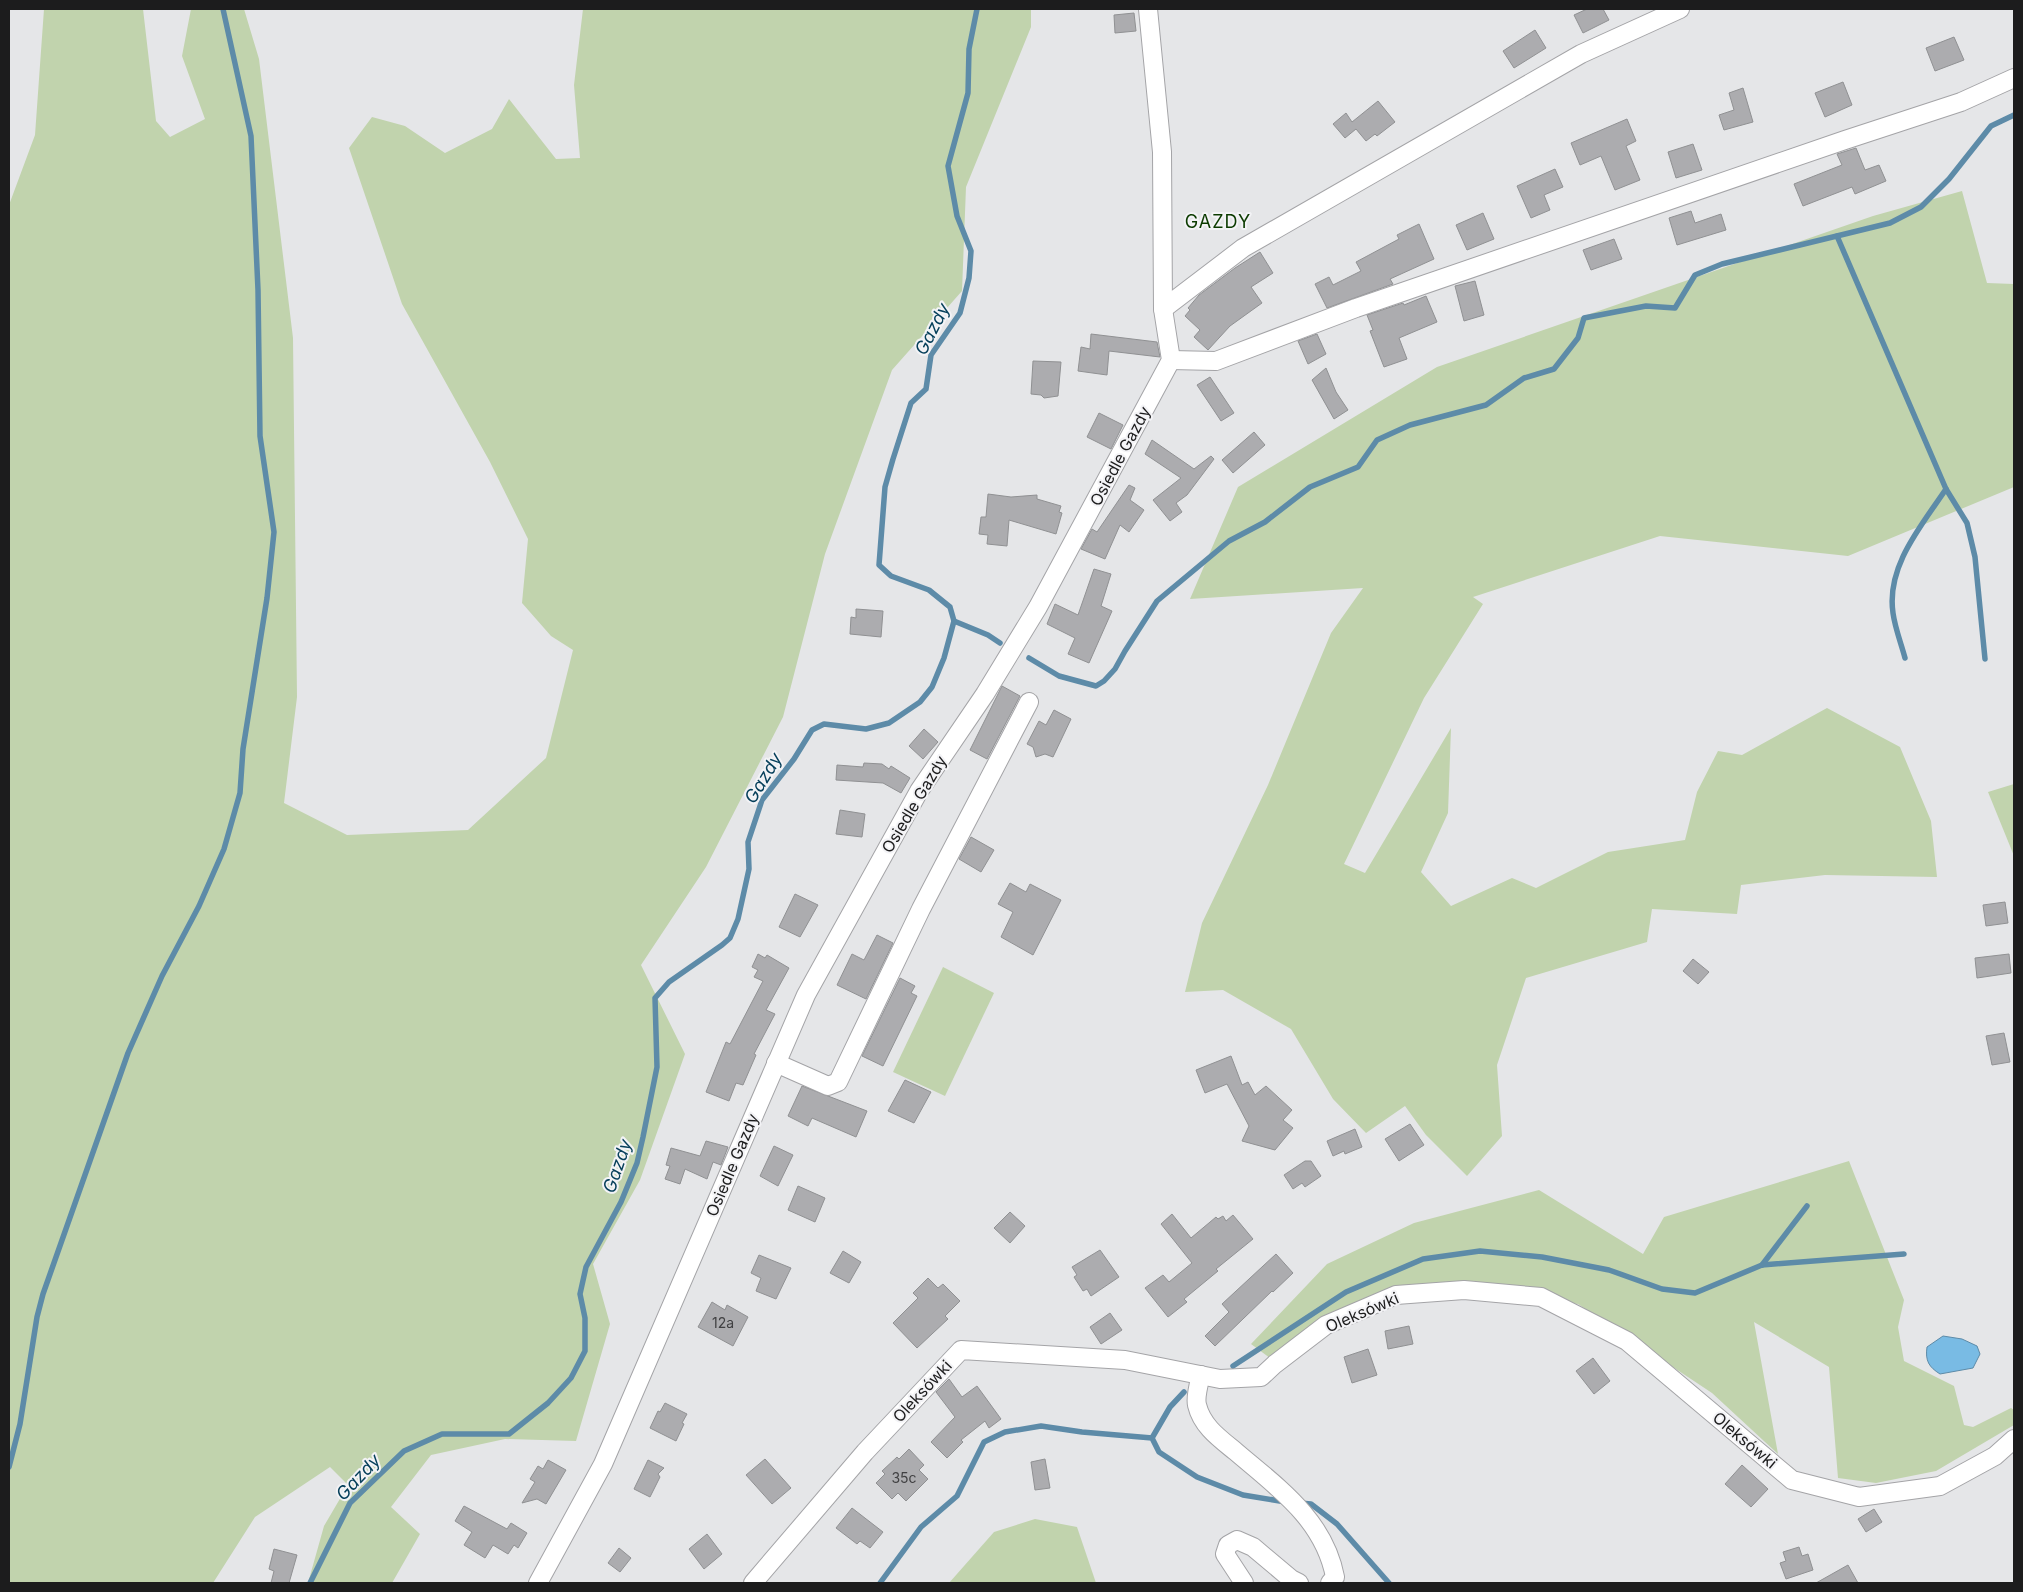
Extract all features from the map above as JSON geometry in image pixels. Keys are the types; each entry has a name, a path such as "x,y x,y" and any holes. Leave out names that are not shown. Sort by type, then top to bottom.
{"street":[{"path":"1148,9 1162,152 1163,309 1171,360 1216,361 1356,308 1961,102 2014,78"},
{"path":"1163,309 1252,243 1581,54 1680,9"},
{"name":"Osiedle Gazdy","path":"538,1583 603,1464 806,995 919,791 985,694 1038,607 1171,360"},
{"path":"776,1063 828,1086 838,1082 921,909 1029,702"},
{"name":"Oleksówki","path":"753,1583 865,1452 961,1350 1125,1360 1220,1379 1261,1377 1326,1325 1396,1295 1464,1290 1541,1297 1628,1340 1792,1480 1859,1497 1940,1486 1995,1456 2014,1439"},
{"path":"1201,1375 1196,1404 1208,1429 1287,1494 1315,1528 1331,1558 1335,1577 1330,1583"},
{"path":"1244,1583 1225,1554 1228,1546 1236,1540 1253,1547 1290,1579 1299,1583"}],"green space":[{"path":"44,9 143,9 156,121 170,137 205,119 182,56 191,9 244,9 259,59 293,338 297,697 284,803 347,835 468,830 546,758 573,650 551,636 522,603 528,539 490,462 402,304 349,148 372,117 405,126 445,153 492,129 509,99 556,159 580,158 574,85 583,9 1031,9 1031,27 966,187 962,291 892,370 825,554 783,717 706,867 641,965 685,1054 640,1180 593,1264 610,1324 576,1441 505,1439 431,1455 391,1507 420,1534 392,1583 308,1583 324,1526 348,1485 330,1467 255,1517 213,1583 9,1583 9,205 35,135"},
{"path":"1962,191 1987,283 2014,284 2014,487 1848,556 1660,536 1473,597 1483,604 1424,698 1344,864 1365,873 1451,728 1448,813 1421,872 1451,906 1512,878 1536,888 1608,852 1685,840 1697,792 1718,751 1742,755 1827,708 1900,747 1931,821 1937,877 1825,875 1741,885 1737,914 1652,909 1647,942 1526,978 1497,1065 1502,1136 1467,1176 1426,1135 1405,1106 1366,1133 1333,1099 1291,1029 1223,990 1185,992 1202,923 1268,785 1331,633 1363,588 1190,599 1238,487 1437,367 1873,216"},
{"path":"2014,784 2014,856 1988,792"},
{"path":"943,967 994,993 945,1096 893,1072"},
{"path":"1849,1161 1904,1300 1898,1327 1904,1361 1954,1386 1964,1425 1973,1427 2011,1408 2014,1410 2014,1425 1936,1471 1876,1483 1838,1478 1829,1367 1754,1322 1778,1454 1712,1393 1578,1304 1433,1283 1274,1361 1251,1344 1327,1264 1414,1223 1539,1190 1643,1254 1664,1217"},
{"path":"1035,1519 1077,1527 1096,1583 949,1583 994,1532"}],"water":[{"path":"1943,1336 1962,1339 1977,1346 1980,1354 1973,1368 1940,1374 1933,1369 1927,1360 1927,1347"}],"building":[{"path":"1587,9 1603,9 1609,20 1583,33 1574,15"},
{"path":"1134,13 1136,31 1115,33 1114,15"},
{"path":"1535,30 1546,48 1514,68 1503,51"},
{"path":"1954,37 1964,60 1935,71 1926,48"},
{"path":"1843,82 1852,105 1825,117 1815,93"},
{"path":"1743,88 1753,122 1724,130 1719,115 1734,110 1729,93"},
{"path":"1378,101 1395,122 1377,136 1375,134 1366,141 1356,129 1345,138 1333,124 1346,113 1352,122"},
{"path":"1627,119 1636,141 1626,146 1640,180 1615,190 1601,156 1580,165 1571,143"},
{"path":"1693,144 1702,170 1676,178 1668,152"},
{"path":"1856,148 1865,170 1879,165 1886,181 1855,194 1852,187 1803,206 1794,184 1842,165 1837,154"},
{"path":"1555,169 1563,187 1544,195 1550,210 1531,218 1517,186"},
{"path":"1691,211 1695,223 1721,214 1726,230 1677,245 1669,218"},
{"path":"1483,213 1494,239 1467,250 1456,225"},
{"path":"1419,224 1434,259 1390,279 1393,284 1327,308 1315,284 1329,277 1333,285 1361,271 1356,262 1399,239 1397,235"},
{"path":"1614,239 1622,259 1591,270 1583,250"},
{"path":"1260,252 1273,273 1251,287 1262,303 1230,326 1208,350 1194,337 1200,330 1185,316 1190,310 1188,308 1199,295"},
{"path":"1475,281 1484,315 1464,321 1455,286"},
{"path":"1426,296 1437,322 1399,338 1407,359 1384,367 1370,331 1373,330 1367,315 1403,303 1404,305"},
{"path":"1091,334 1157,342 1160,357 1109,351 1107,375 1078,371 1081,347 1090,349"},
{"path":"1317,334 1326,354 1308,364 1298,341"},
{"path":"1033,361 1061,362 1058,396 1044,398 1041,395 1031,394"},
{"path":"1326,368 1336,392 1348,410 1334,419 1312,380"},
{"path":"1210,377 1234,413 1221,421 1197,385"},
{"path":"1099,413 1123,425 1111,449 1087,437"},
{"path":"1254,432 1265,445 1233,473 1222,460"},
{"path":"1152,440 1194,469 1211,456 1214,459 1187,495 1176,503 1182,512 1170,521 1153,500 1181,478 1145,454"},
{"path":"1129,485 1135,488 1130,500 1144,510 1129,532 1120,525 1105,559 1081,549 1092,529 1097,532"},
{"path":"988,494 1011,497 1037,495 1037,499 1061,506 1059,512 1062,513 1056,534 1009,520 1007,546 987,544 988,535 979,534 981,517 986,517"},
{"path":"1094,569 1111,574 1101,606 1112,611 1089,663 1068,654 1075,638 1047,624 1055,604 1078,615"},
{"path":"856,609 883,611 881,637 850,634 851,617 856,618"},
{"path":"1002,686 1020,696 987,759 970,750"},
{"path":"1054,710 1071,719 1053,757 1045,754 1036,757 1033,747 1027,744 1039,721 1046,725"},
{"path":"924,729 938,742 923,759 909,746"},
{"path":"864,763 882,764 889,769 891,766 910,778 901,793 883,783 836,780 837,765 863,767"},
{"path":"840,810 865,814 862,837 836,834"},
{"path":"971,837 994,850 981,872 959,859"},
{"path":"1010,883 1026,892 1030,884 1061,900 1033,955 1001,937 1013,912 998,904"},
{"path":"795,894 818,905 800,937 779,927"},
{"path":"2005,902 2008,923 1986,926 1983,905"},
{"path":"877,935 893,943 866,999 837,985 852,954 864,960"},
{"path":"758,954 765,958 767,955 789,968 766,1010 775,1014 754,1054 756,1055 743,1085 736,1083 729,1101 706,1092 726,1042 730,1044 763,981 754,977 758,970 752,967"},
{"path":"2009,954 2011,973 1977,978 1975,958"},
{"path":"1693,959 1709,972 1698,984 1683,971"},
{"path":"900,978 915,986 911,993 917,996 883,1066 862,1056"},
{"path":"2004,1033 2010,1062 1992,1065 1986,1036"},
{"path":"1231,1056 1242,1085 1248,1082 1255,1095 1266,1086 1292,1110 1283,1120 1293,1128 1275,1150 1242,1141 1249,1126 1227,1084 1205,1093 1196,1070"},
{"path":"905,1080 931,1092 914,1123 888,1111"},
{"path":"802,1086 867,1111 856,1137 812,1118 808,1126 788,1116"},
{"path":"1410,1124 1424,1145 1399,1161 1385,1139"},
{"path":"1355,1129 1362,1147 1345,1154 1344,1151 1333,1156 1327,1141"},
{"path":"706,1141 728,1147 721,1165 713,1162 707,1179 685,1169 680,1184 665,1179 670,1166 666,1165 671,1148 700,1156"},
{"path":"774,1146 793,1155 778,1186 760,1176"},
{"path":"1305,1161 1311,1161 1321,1176 1305,1187 1302,1183 1293,1189 1284,1175"},
{"path":"798,1186 825,1198 815,1222 788,1210"},
{"path":"1010,1212 1025,1226 1010,1243 994,1228"},
{"path":"1172,1214 1191,1238 1216,1217 1218,1219 1223,1216 1226,1221 1233,1215 1253,1239 1216,1269 1218,1271 1184,1299 1187,1302 1168,1317 1145,1288 1163,1275 1169,1282 1192,1263 1161,1224"},
{"path":"1100,1250 1119,1277 1091,1296 1087,1289 1083,1291 1074,1277 1077,1275 1072,1267"},
{"path":"843,1251 861,1262 849,1283 830,1273"},
{"path":"1276,1254 1293,1273 1215,1346 1205,1336 1229,1312 1222,1304"},
{"path":"759,1255 791,1268 776,1299 756,1291 761,1278 751,1273"},
{"path":"928,1278 938,1288 943,1284 960,1301 945,1316 948,1319 917,1348 893,1323 918,1298 913,1293"},
{"path":"712,1302 725,1310 727,1305 748,1317 733,1346 698,1327"},
{"path":"1110,1313 1122,1330 1101,1344 1090,1327"},
{"path":"1409,1326 1413,1344 1388,1349 1385,1331"},
{"path":"1368,1349 1377,1375 1352,1383 1344,1357"},
{"path":"1593,1358 1610,1381 1594,1394 1576,1371"},
{"path":"949,1379 962,1397 977,1386 1001,1419 989,1428 985,1421 961,1440 963,1442 947,1458 931,1442 955,1417 936,1392"},
{"path":"665,1403 687,1414 676,1441 650,1428 658,1411 660,1412"},
{"path":"909,1449 924,1465 919,1470 928,1479 906,1501 898,1493 892,1499 876,1483 885,1474 882,1471"},
{"path":"765,1459 791,1488 772,1504 746,1475"},
{"path":"1045,1459 1050,1488 1035,1490 1031,1462"},
{"path":"548,1460 566,1470 546,1504 537,1499 522,1503 535,1482 530,1479 538,1466 543,1469"},
{"path":"648,1460 664,1468 658,1474 660,1477 650,1497 634,1489"},
{"path":"1742,1465 1768,1489 1751,1507 1725,1484"},
{"path":"464,1506 507,1529 511,1523 527,1533 518,1548 514,1545 508,1554 493,1545 485,1558 464,1545 472,1532 455,1521"},
{"path":"852,1508 883,1532 870,1548 860,1541 857,1544 836,1528"},
{"path":"1874,1509 1882,1522 1866,1532 1858,1519"},
{"path":"707,1534 722,1554 704,1569 689,1549"},
{"path":"1799,1547 1802,1556 1808,1554 1813,1570 1786,1579 1780,1563 1786,1561 1783,1552"},
{"path":"619,1548 631,1558 620,1572 608,1563"},
{"path":"274,1549 297,1555 289,1583 271,1583 274,1571 269,1569"},
{"path":"1848,1565 1858,1583 1816,1583"}],"waterway":[{"path":"9,1467 20,1424 37,1317 43,1294 128,1053 162,976 199,906 224,849 240,793 243,749 267,598 274,532 260,436 258,290 251,136 223,9"},
{"name":"Gazdy","path":"310,1583 350,1503 404,1451 442,1434 509,1434 548,1403 571,1378 585,1351 585,1318 580,1294 586,1267 621,1202 637,1163 643,1137 657,1067 655,998 669,982 730,938 738,919 749,869 748,842 762,800 794,759 812,730 824,724 866,729 889,723 920,702 932,687 944,658 954,621 950,607 929,590 891,576 879,565 885,487 893,459 911,403 926,389 931,355 960,313 969,278 971,251 957,216 948,166 968,93 969,49 977,9"},
{"path":"1029,658 1059,676 1096,686 1104,681 1115,669 1157,601 1229,541 1265,522 1310,487 1358,467 1377,440 1410,425 1486,405 1524,378 1554,369 1578,338 1584,318 1646,306 1675,308 1695,275 1722,264 1890,223 1921,207 1949,179 1991,126 2014,115"},
{"path":"1837,236 1946,489 1967,523 1975,557 1985,659"},
{"path":"1905,658 1893,613 1892,596 1895,579 1908,547 1946,489"},
{"path":"954,621 988,635 1000,643"},
{"path":"1762,1265 1807,1206"},
{"path":"1233,1366 1346,1292 1423,1259 1480,1251 1542,1257 1609,1270 1662,1289 1695,1293 1762,1265 1904,1254"},
{"path":"1152,1438 1170,1407 1184,1392"},
{"path":"880,1583 921,1527 957,1496 984,1442 1005,1432 1041,1426 1082,1432 1152,1438 1159,1452 1197,1477 1243,1495 1286,1502"},
{"path":"1300,1503 1311,1504 1337,1524 1389,1583"}],"district":[{"name":"GAZDY","path":"1218,221"}]}
